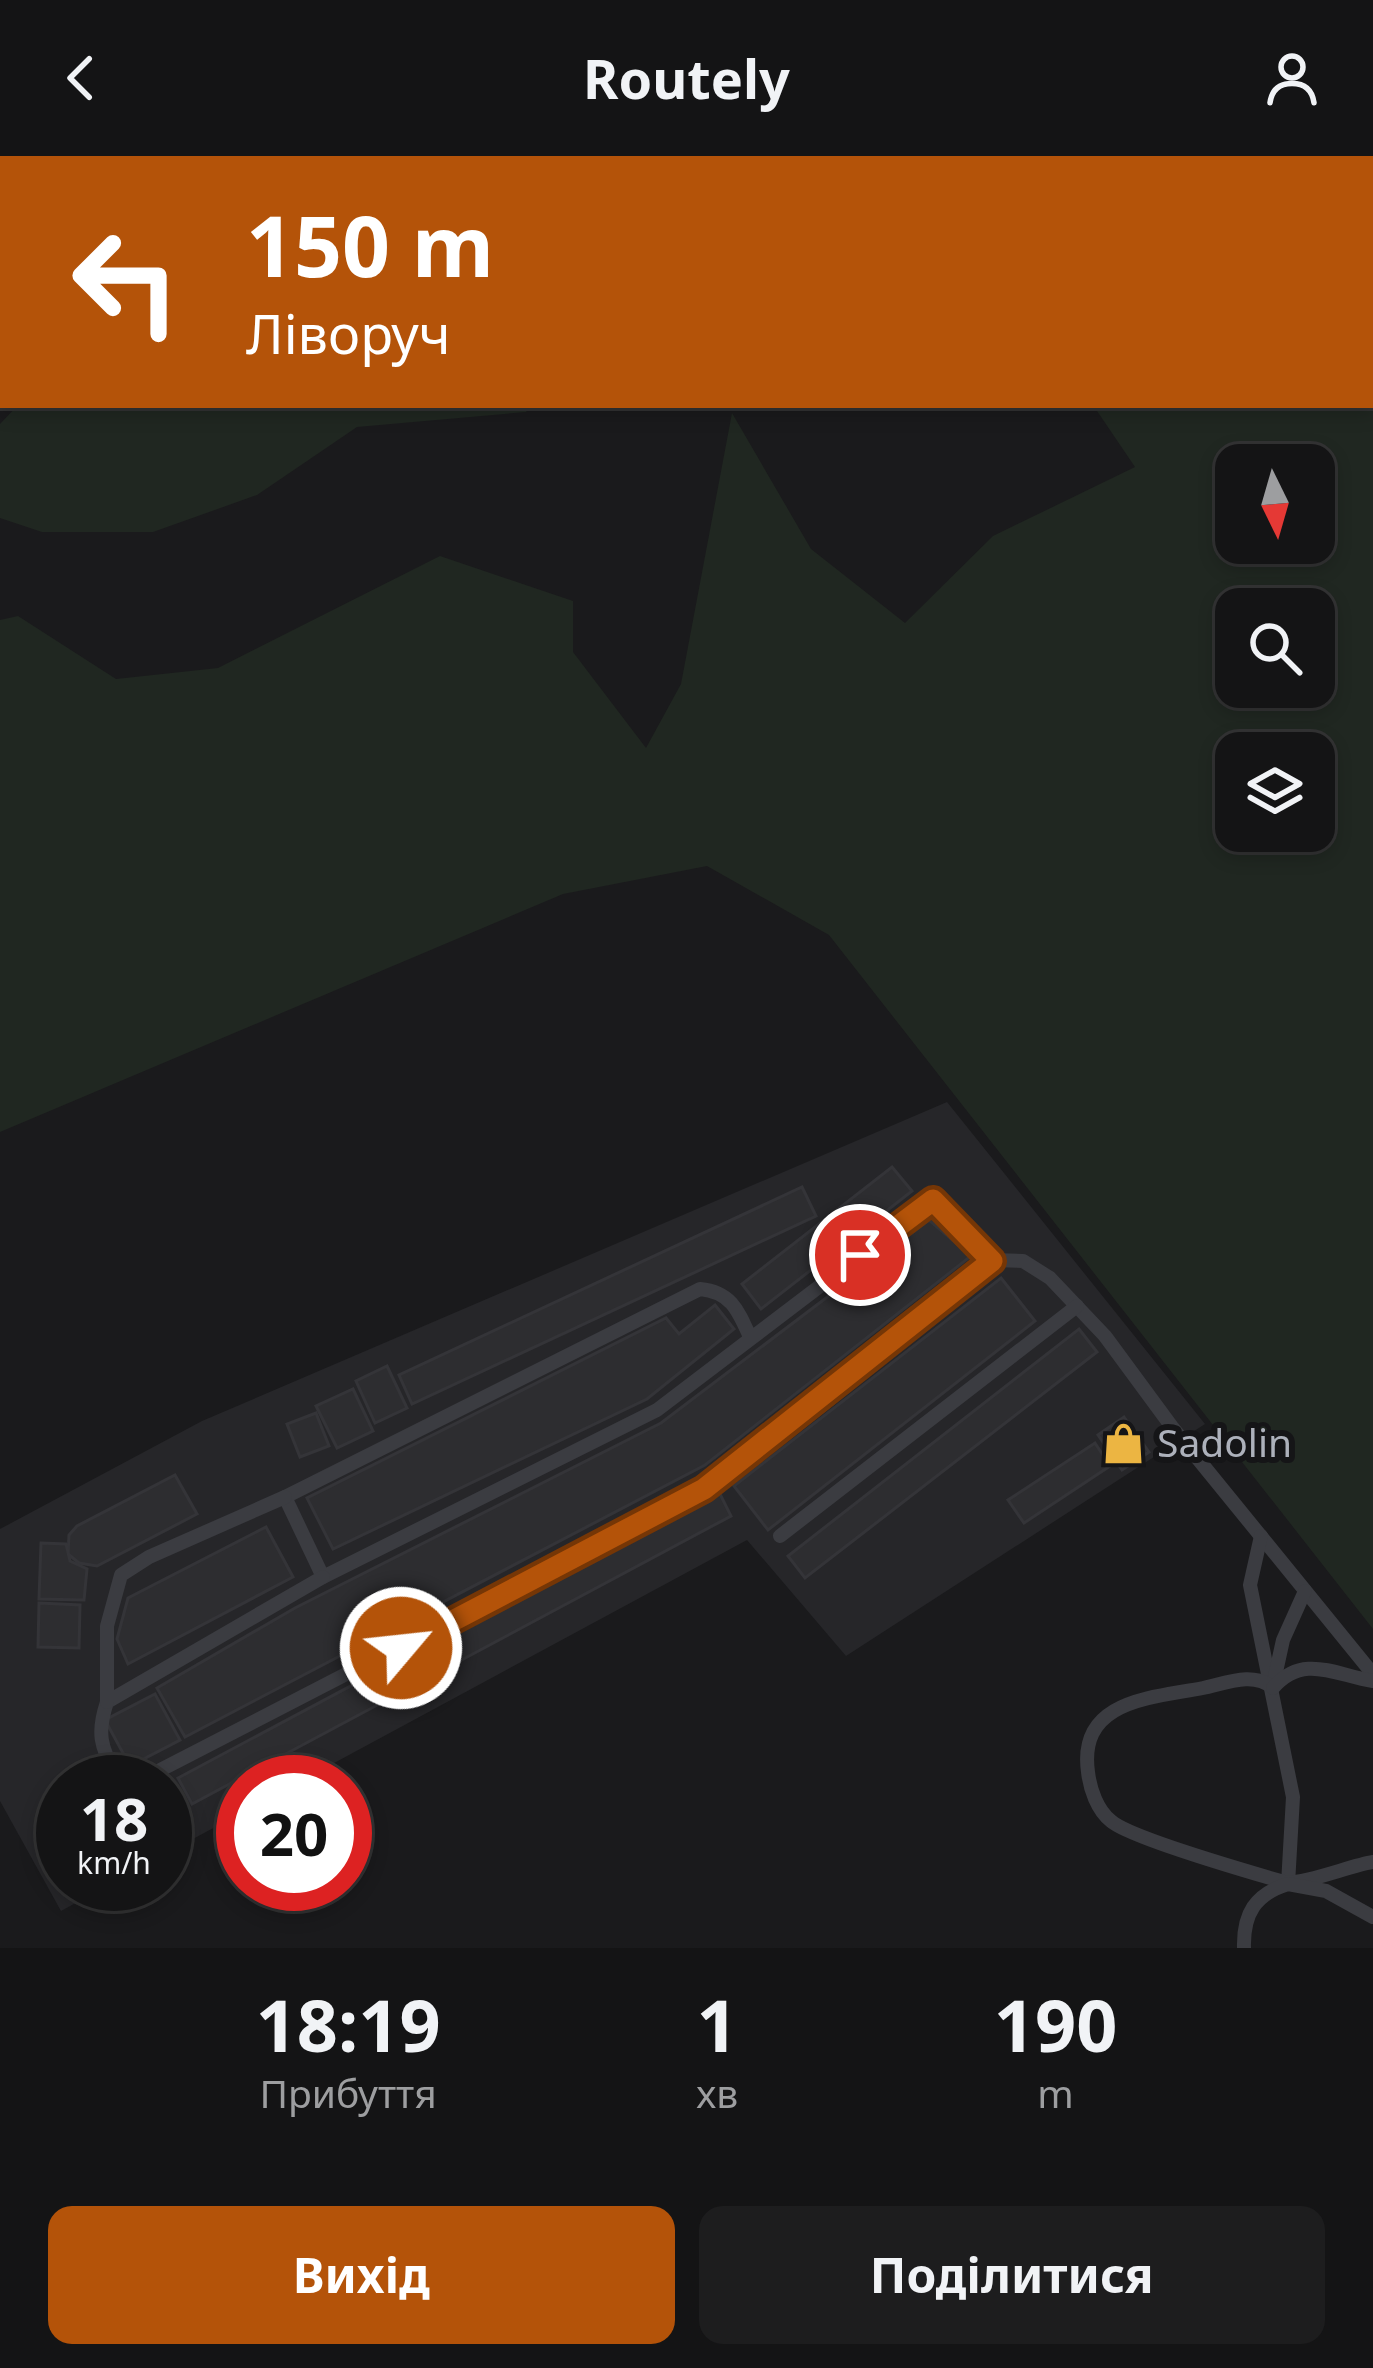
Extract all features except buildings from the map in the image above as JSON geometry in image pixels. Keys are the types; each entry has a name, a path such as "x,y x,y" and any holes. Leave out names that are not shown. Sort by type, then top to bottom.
{"lane":[{"path":"106,1702 323,1576 657,1410 933,1200 992,1261"},
{"path":"750,1337 736,1306 720,1291 700,1289 121,1575 107,1626 106,1702 98,1726 101,1749 116,1774 139,1781 704,1489 992,1261 1023,1262 1050,1277 1077,1306 1373,1677"},
{"path":"780,1536 1077,1306"},
{"path":"285,1497 323,1576"},
{"path":"1261,1536 1250,1573 1252,1604 1293,1797 1288,1884"},
{"path":"1273,1688 1277,1656 1305,1591"},
{"path":"1273,1688 1284,1675 1309,1666 1373,1677"},
{"path":"1273,1688 1253,1678 1122,1705 1096,1724 1088,1771 1103,1812 1123,1828 1288,1884 1326,1891 1373,1917"},
{"path":"1244,1948 1245,1919 1256,1902 1288,1884 1373,1862"}],"shaded area":[{"path":"15,408 529,408 526,412 357,427 257,495 153,532 42,532 0,518 0,424"},
{"path":"1095,408 1373,408 1373,1629 829,935 707,866 563,894 0,1132 0,620 18,616 116,679 218,668 440,556 573,601 573,652 646,748 681,684 732,413 811,549 905,623 993,536 1135,467"},
{"path":"947,1102 1205,1424 846,1656 747,1540 349,1755 216,1755 216,1827 192,1839 192,1755 36,1755 36,1866 0,1801 0,1529 202,1421"}],"place":[{"name":"Sadolin","path":"1123,1443"}],"route":[{"path":"401,1648 704,1489 992,1261 980,1242 933,1200 860,1255"}]}
